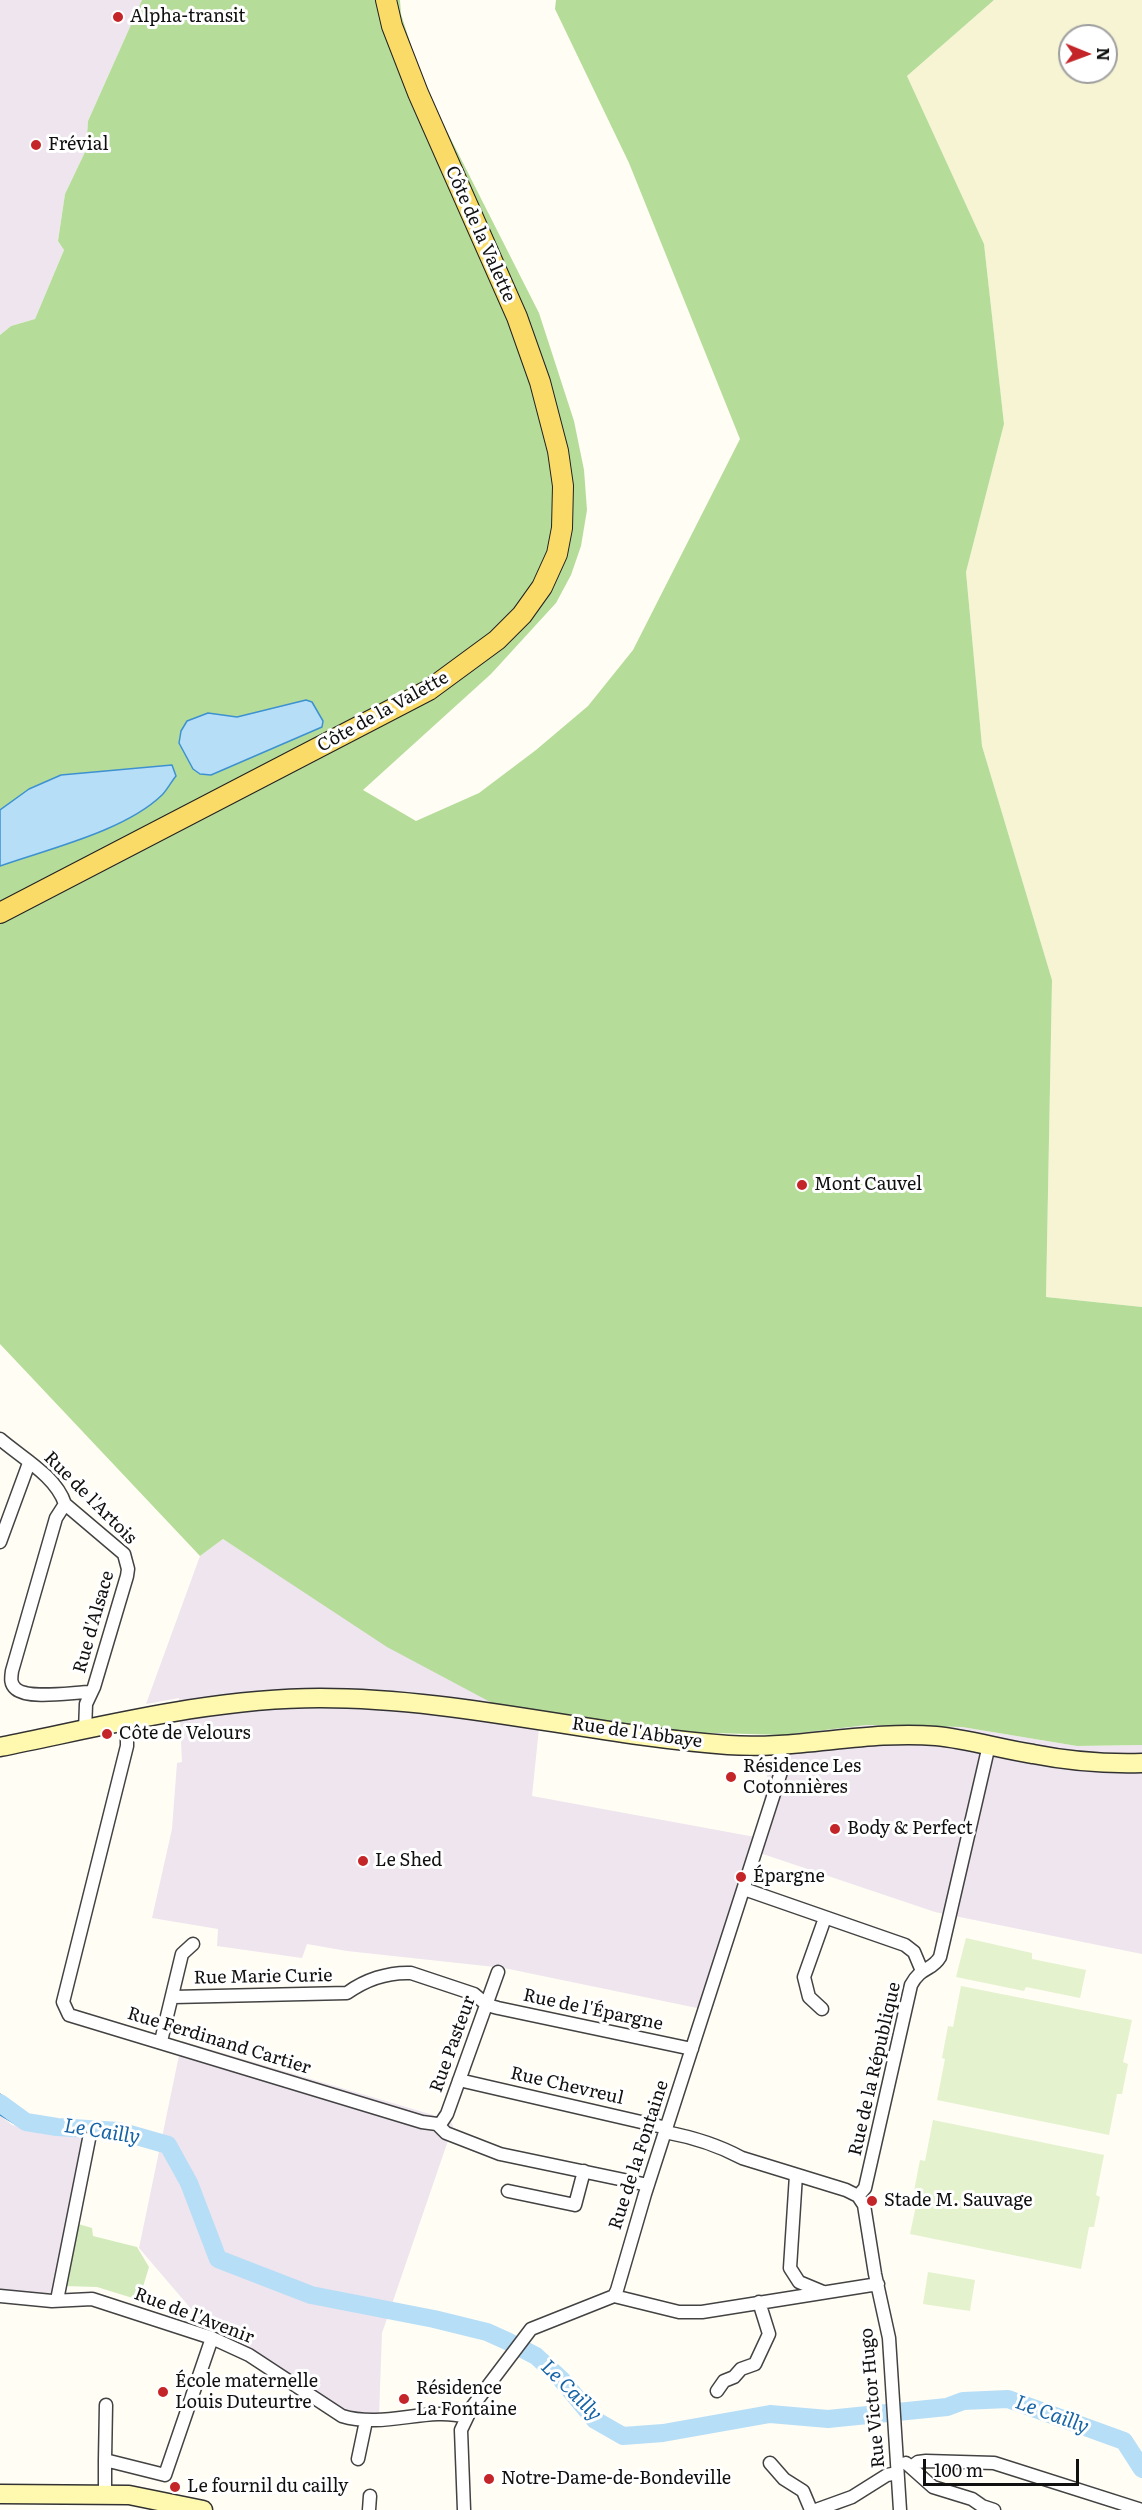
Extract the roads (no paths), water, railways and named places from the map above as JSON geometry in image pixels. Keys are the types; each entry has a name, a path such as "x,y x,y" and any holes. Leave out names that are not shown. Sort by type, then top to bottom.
{"main road":[{"name":"Côte de la Valette","path":"0,913 429,690 497,640 522,615 542,587 557,554 562,528 563,486 558,451 540,381 517,317 418,93 392,26 386,0"}],"street":[{"name":"Rue de l'Artois","path":"0,1439 57,1487 65,1504 120,1549 127,1561"},
{"path":"0,1542 29,1462"},
{"name":"Rue d'Alsace","path":"65,1504 56,1518 11,1681 16,1689 28,1694 91,1692"},
{"name":"Rue d'Alsace","path":"85,1731 86,1704 126,1576 127,1561"},
{"name":"Rue de l'Abbaye","path":"0,1747 128,1721 238,1704 339,1698 445,1706 740,1746 936,1736 1065,1759 1142,1763"},
{"name":"Rue Ferdinand Cartier","path":"128,1721 127,1746 63,2002 69,2015 161,2041 422,2122 437,2124 446,2133 500,2154 648,2185"},
{"name":"Rue de la Fontaine","path":"614,2296 782,1772 780,1745"},
{"path":"922,1971 936,1964 940,1957 990,1745"},
{"name":"Rue de la République","path":"744,1889 911,1948 922,1971 915,1978 907,1998 865,2188 858,2196"},
{"path":"822,2008 809,1997 804,1977 825,1918"},
{"name":"Rue Marie Curie","path":"161,2041 182,1954 193,1944"},
{"name":"Rue Marie Curie","path":"173,1997 347,1993 369,1981 401,1972 411,1972 474,1994 487,2005"},
{"name":"Rue Pasteur","path":"437,2124 441,2123 447,2114 498,1972"},
{"name":"Rue de l'Épargne","path":"487,2005 692,2049"},
{"name":"Rue Chevreul","path":"459,2080 678,2133 742,2158 858,2196"},
{"path":"57,2300 89,2139"},
{"path":"508,2191 575,2205 584,2171"},
{"path":"796,2175 790,2268 799,2282 825,2293"},
{"name":"Rue Victor Hugo","path":"858,2196 864,2205 889,2338 900,2510"},
{"path":"464,2510 461,2430 466,2417 531,2330 614,2296 679,2312 712,2311 878,2284"},
{"name":"Rue de l'Avenir","path":"0,2295 57,2300 92,2299 212,2338 257,2360 342,2416 366,2421 442,2414 466,2417"},
{"path":"717,2391 724,2381 734,2378 741,2368 755,2364 769,2334 759,2302"},
{"path":"105,2460 165,2475 212,2338"},
{"path":"105,2503 106,2406"},
{"path":"358,2459 366,2421"},
{"path":"816,2510 852,2497 887,2475 902,2461 933,2487 972,2499 994,2510"},
{"path":"911,2467 918,2462 926,2461 994,2463 1142,2510"},
{"path":"770,2463 784,2479 803,2491 811,2510"},
{"path":"0,2494 19,2499 105,2503 160,2502 203,2510"},
{"path":"369,2510 370,2496"},
{"path":"0,2504 19,2499"}],"water":[{"path":"306,700 312,702 323,721 322,727 211,775 200,774 193,769 179,743 181,731 187,721 208,713 237,717"},
{"path":"172,765 176,776 164,793 128,819 85,838 0,866 0,810 29,789 61,775"},
{"path":"0,2094 21,2111 17,2125 0,2115"}],"waterway":[{"name":"Le Cailly","path":"0,2103 26,2122 57,2127 119,2131 168,2145 189,2183 218,2259 311,2295 434,2319 487,2332 536,2356 561,2379 595,2420 623,2436 663,2433 770,2414 828,2419 947,2407 963,2401 1008,2399 1124,2441 1142,2469"}],"place":[{"name":"Alpha-transit","path":"118,17"},
{"name":"Frévial","path":"36,145"},
{"name":"Mont Cauvel","path":"802,1185"},
{"name":"Côte de Velours","path":"107,1734"},
{"name":"Résidence Les Cotonnières","path":"731,1777"},
{"name":"Body & Perfect","path":"835,1829"},
{"name":"Le Shed","path":"363,1861"},
{"name":"Épargne","path":"741,1877"},
{"name":"Stade M. Sauvage","path":"872,2201"},
{"name":"École maternelle Louis Duteurtre","path":"163,2392"},
{"name":"Résidence La Fontaine","path":"404,2399"},
{"name":"Notre-Dame-de-Bondeville","path":"489,2479"},
{"name":"Le fournil du cailly","path":"175,2487"}]}
